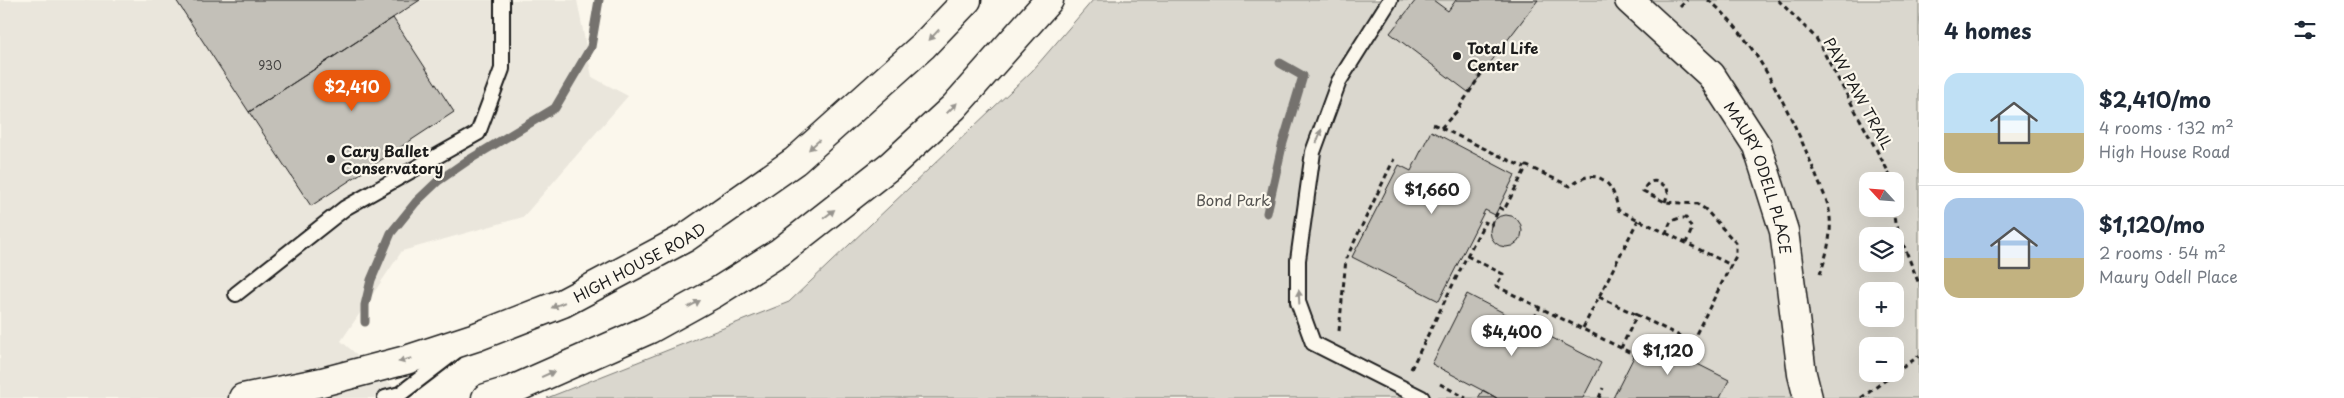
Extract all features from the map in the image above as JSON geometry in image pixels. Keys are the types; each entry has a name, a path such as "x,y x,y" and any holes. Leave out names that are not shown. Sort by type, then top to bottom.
{"main road":[{"name":"HIGH HOUSE ROAD","path":"248,397 322,382 397,363 476,337 563,302 685,238 795,161 924,46 967,0"},
{"path":"486,398 512,390 650,329 715,293 780,252 891,165 954,107 1049,0"},
{"name":"MAURY ODELL PLACE","path":"1628,0 1711,76 1757,146 1784,231 1802,374 1808,398"}],"lane":[{"path":"236,294 345,208 478,133 502,69 502,0"},
{"path":"1390,0 1339,81 1313,152 1298,260 1298,302 1313,343 1422,398"},
{"path":"385,398 400,394 476,337"}],"path":[{"name":"PAW PAW TRAIL","path":"1778,0 1816,38 1888,172"},
{"path":"1441,128 1457,110 1486,68"},
{"path":"1433,124 1525,168 1527,166 1570,186 1586,176 1596,176 1608,183 1616,193 1618,210 1731,265"},
{"path":"1338,338 1346,259 1394,158"},
{"path":"1410,369 1485,222 1490,225 1500,208 1504,210 1525,168"},
{"path":"1599,297 1692,342 1736,256 1736,243 1717,220 1697,204 1665,202 1643,192 1646,184 1651,181 1660,182 1668,188 1665,202"},
{"path":"1666,233 1671,221 1686,218 1692,229 1686,243"},
{"path":"1894,218 1919,284"},
{"path":"1583,329 1638,220"},
{"path":"1467,256 1502,274 1496,286 1635,355"},
{"path":"1530,326 1540,307"},
{"path":"1621,348 1637,315"},
{"path":"1904,367 1919,356"},
{"path":"1409,364 1410,369"},
{"path":"1410,369 1418,372"},
{"path":"1433,380 1466,398"},
{"path":"1861,398 1884,382"},
{"path":"1599,398 1603,388"}],"shaded area":[{"path":"0,0 577,0 592,77 628,96 523,217 402,251 341,341 407,398 0,398"}],"green space":[{"name":"Bond Park","path":"1093,0 1919,0 1919,398 547,398 789,302 1032,71"}],"building":[{"path":"176,0 420,0 249,112"},
{"name":"Total Life Center","path":"1416,0 1433,0 1448,11 1456,0 1538,0 1468,92 1390,33"},
{"name":"Cary Ballet Conservatory","path":"393,18 454,112 311,206 249,112"},
{"path":"1431,131 1515,175 1495,215 1485,210 1439,301 1352,257 1399,165 1411,171"},
{"path":"1506,215 1512,216 1517,220 1521,225 1521,237 1517,242 1512,246 1506,247 1500,246 1495,242 1491,237 1490,231 1491,225 1495,220 1500,216"},
{"path":"1467,294 1601,363 1583,398 1497,398 1432,364"},
{"path":"1644,337 1729,380 1720,398 1613,398"},
{"path":"1483,390 1497,398 1478,398"}],"waterway":[{"path":"365,322 365,305 371,280 391,233 416,202 438,181 467,161 555,108 591,47 599,0"},
{"path":"1267,213 1282,146 1303,76 1280,63"}],"place":[{"name":"Total Life Center","path":"1457,56"},
{"name":"Cary Ballet Conservatory","path":"331,159"}]}
